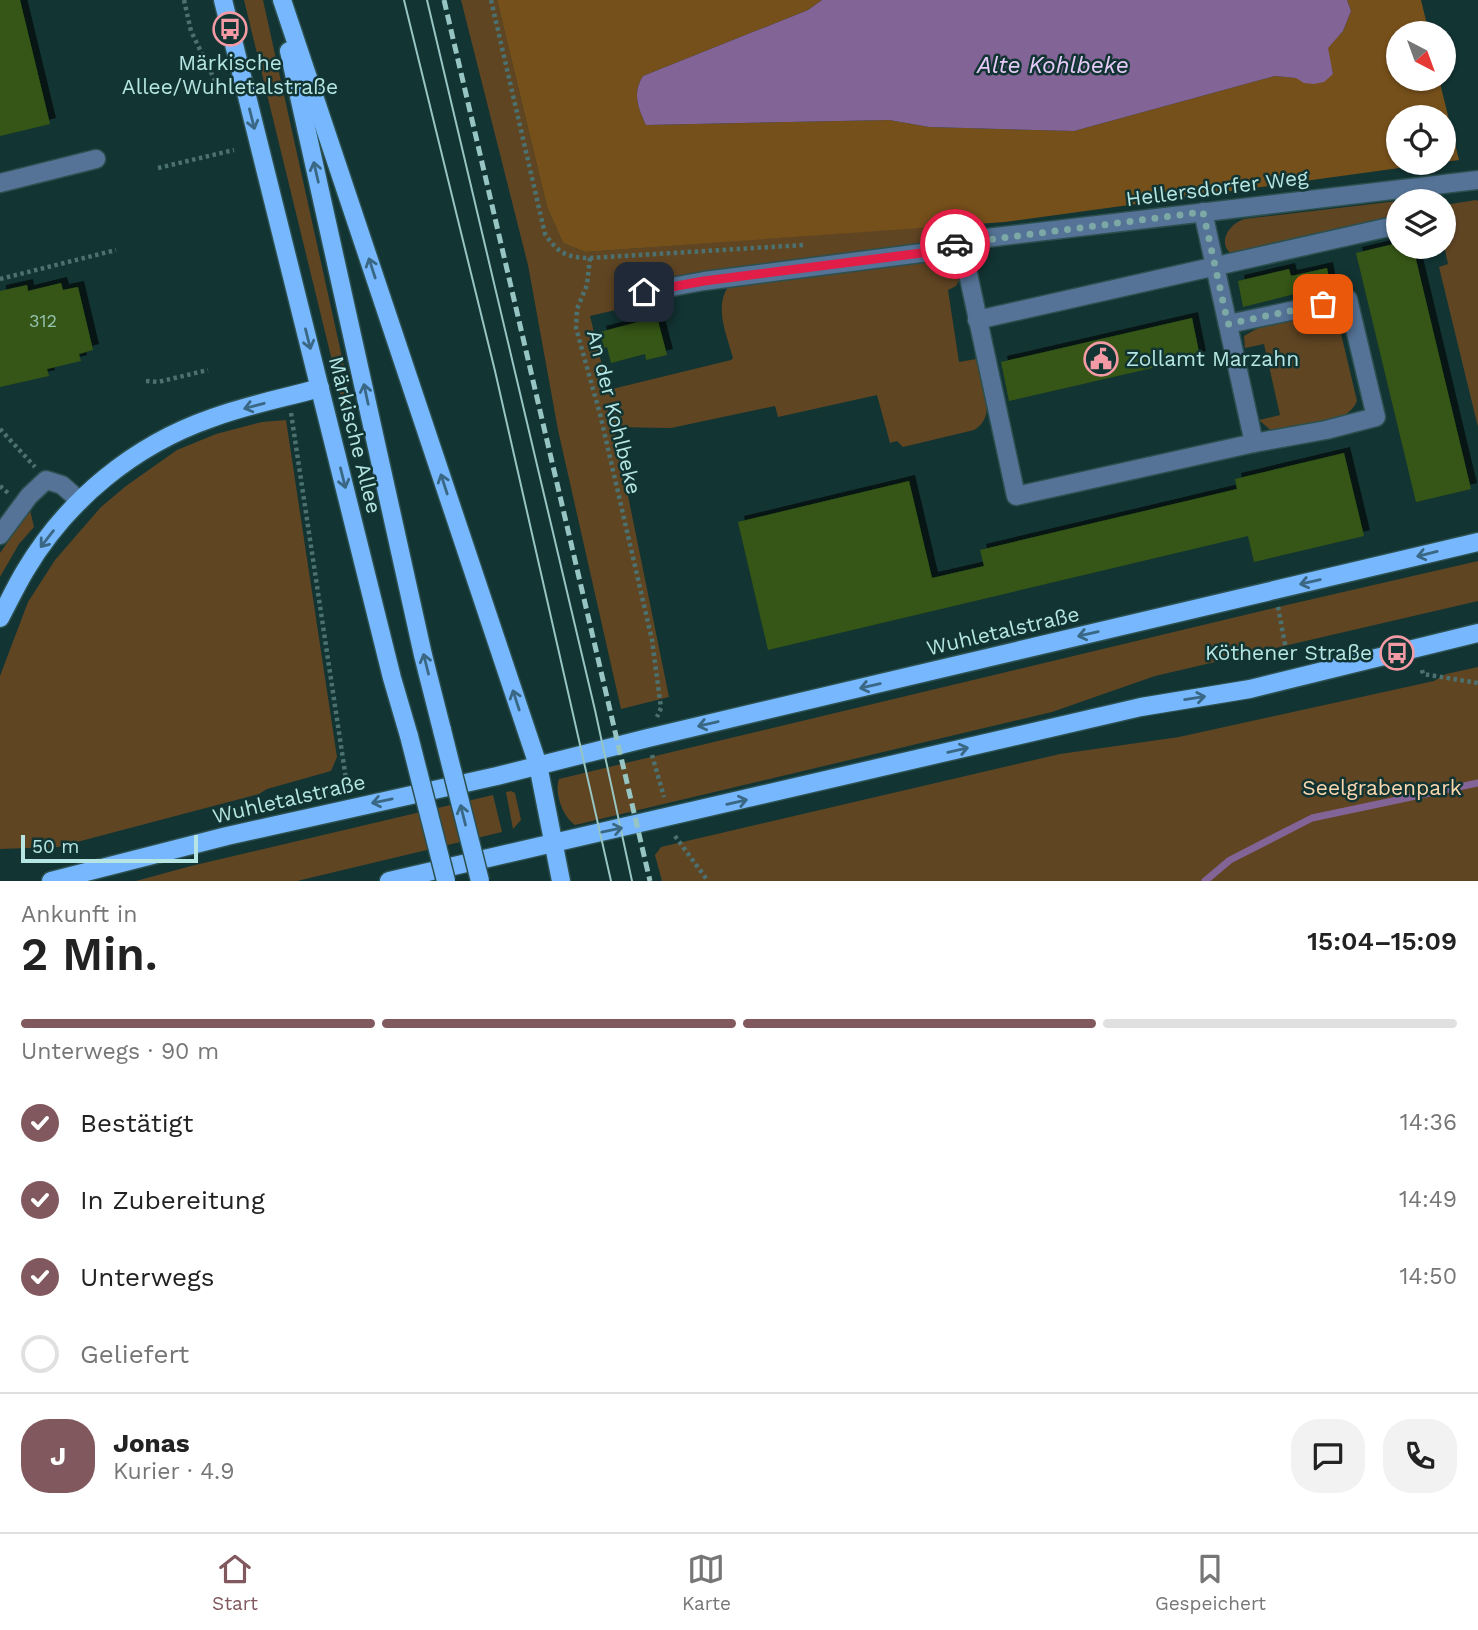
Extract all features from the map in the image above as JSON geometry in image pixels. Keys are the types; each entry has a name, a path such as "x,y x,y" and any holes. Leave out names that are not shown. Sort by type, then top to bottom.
{"main road":[{"name":"Märkische Allee","path":"223,0 392,678 446,881"},
{"name":"Märkische Allee","path":"280,0 423,655 480,881"},
{"path":"280,0 537,765 562,881"},
{"path":"0,618 46,540 80,501 136,454 211,418 320,388"},
{"name":"Wuhletalstraße","path":"51,881 228,836 497,776 1478,542"},
{"path":"389,881 1141,707 1250,689 1478,633"}],"street":[{"path":"0,183 96,159"},
{"name":"Hellersdorfer Weg","path":"1437,189 1478,180"},
{"name":"Hellersdorfer Weg","path":"644,292 704,281 937,251 961,241 1203,212 1386,196"},
{"path":"1203,212 1254,443"},
{"path":"977,320 1386,228"},
{"path":"961,241 1016,496 1376,417 1348,299 1228,324"},
{"path":"0,535 29,496 46,480 62,485 80,501"}],"path":[{"path":"184,0 191,32 218,87"},
{"path":"491,0 545,234 555,250 575,258 590,258 809,245"},
{"path":"158,168 234,150"},
{"path":"0,279 116,250"},
{"name":"An der Kohlbeke","path":"590,258 587,285 577,309 576,328 600,414 652,640 662,708 648,738"},
{"path":"146,381 158,382 208,370"},
{"path":"291,413 346,779"},
{"path":"0,429 46,480"},
{"path":"1278,607 1286,647"},
{"path":"1422,670 1423,674 1478,683"},
{"path":"648,738 675,837 690,853 708,881"}],"green space":[{"path":"244,0 263,0 355,416 346,418"},
{"path":"461,0 497,0 547,207 563,243 585,252 936,226 924,243 637,284 641,304 590,316 608,390 731,360 733,358 722,313 728,287 790,275 954,258 959,281 948,290 959,362 976,359 986,398 986,416 974,430 903,447 897,441 890,443 877,395 778,417 775,406 671,428 614,427 669,697 621,709 558,430 528,265"},
{"path":"1478,201 1478,427 1439,267 1448,264 1447,259 1456,259 1456,203"},
{"path":"1386,202 1386,222 1236,257 1226,247 1226,236 1233,226 1244,219"},
{"path":"1323,314 1338,321 1357,401 1352,410 1332,421 1273,432 1259,420 1280,415 1264,344 1245,348 1244,336 1258,328"},
{"path":"286,420 337,757 331,771 267,789 259,794 58,847 0,849 0,676 28,602 55,560 101,507 177,450 216,434 262,422"},
{"path":"30,510 34,527 19,544 0,577 0,553"},
{"path":"1478,561 1478,601 1155,676 1052,712 575,825 563,811 559,798 559,779"},
{"name":"Seelgrabenpark","path":"1478,667 1478,881 662,881 655,855 661,847 1060,754 1179,737 1434,681 1446,674"},
{"path":"506,792 515,793 521,820 513,829"},
{"path":"493,795 502,832 297,881 136,881 191,866"}],"shaded area":[{"path":"497,0 822,0 808,10 643,76 637,94 646,125 889,120 929,127 1074,131 1275,76 1297,78 1333,74 1327,48 1343,31 1351,11 1347,0 1421,0 1426,21 1386,21 1386,91 1442,91 1445,105 1386,105 1386,170 1005,222 585,252 563,243 547,207"}],"water":[{"name":"Alte Kohlbeke","path":"822,0 1347,0 1351,11 1343,31 1328,48 1333,74 1324,82 1304,83 1296,78 1275,76 1074,131 929,127 889,120 646,125 637,94 643,76 808,10"}],"building":[{"path":"0,0 20,0 50,124 0,136"},
{"path":"1386,246 1386,259 1416,259 1471,489 1416,502 1356,253"},
{"path":"1327,268 1330,285 1243,307 1238,281 1289,269 1291,276"},
{"path":"61,283 63,290 78,287 93,350 79,354 81,361 47,369 49,376 0,387 0,291 27,285 28,291"},
{"path":"657,317 667,355 646,360 645,354 611,363 600,332"},
{"name":"Zollamt Marzahn","path":"1192,318 1200,357 1009,401 1001,362"},
{"path":"1344,453 1364,536 1254,562 1248,536 768,650 738,522 909,481 932,578 984,566 980,550 1237,489 1235,479"}],"waterway":[{"path":"1205,881 1230,860 1312,818 1478,783"}],"tram line":[{"path":"404,0 495,371 611,881"},
{"path":"427,0 595,710 632,881"}],"railway":[{"path":"444,0 650,881"}],"way so far":[{"path":"955,244 961,241 1203,212 1228,324 1323,304"}],"place":[{"name":"Märkische Allee/Wuhletalstraße","path":"230,29"},
{"name":"Zollamt Marzahn","path":"1101,359"},
{"name":"Köthener Straße","path":"1397,653"}],"route":[{"path":"644,292 704,281 937,251 955,244"}]}
